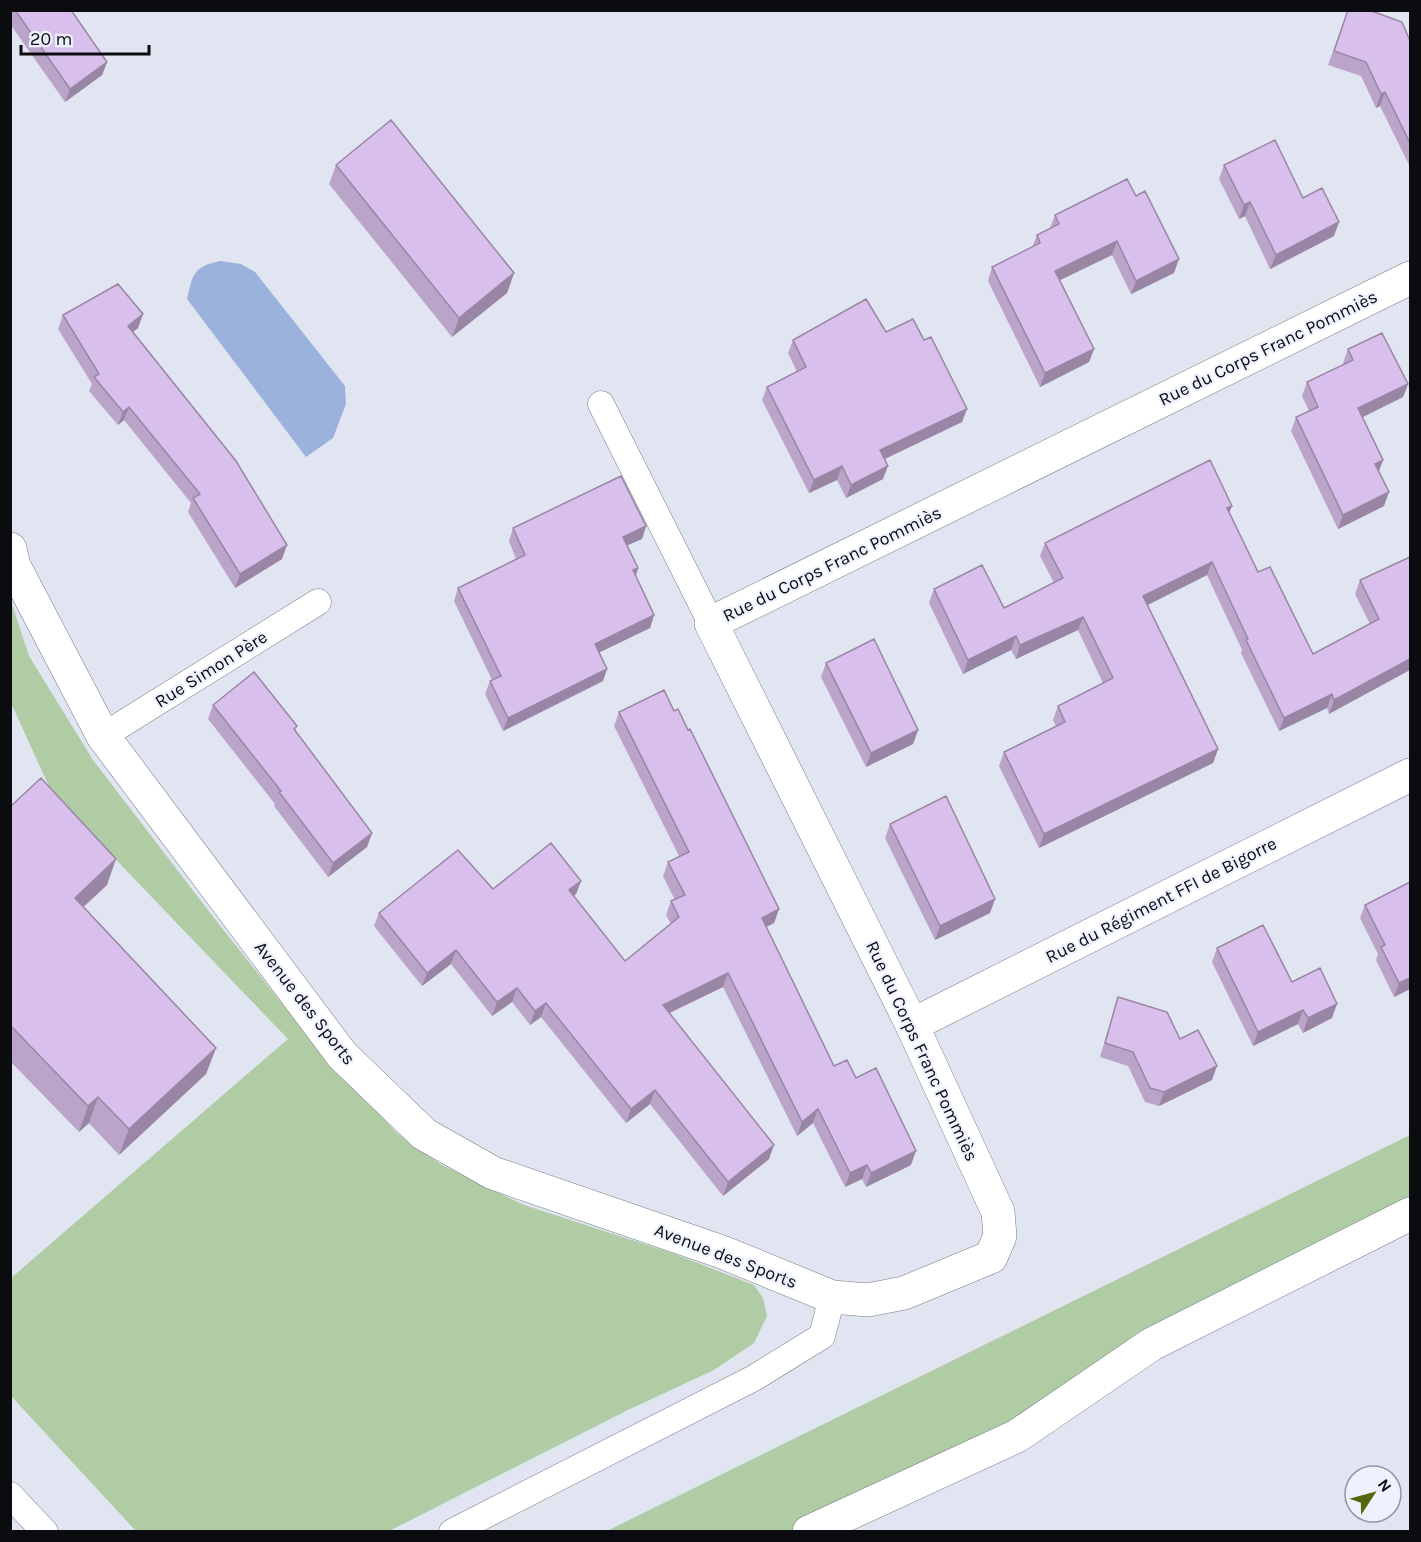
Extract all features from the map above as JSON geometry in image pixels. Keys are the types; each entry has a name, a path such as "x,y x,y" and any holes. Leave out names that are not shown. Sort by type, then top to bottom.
{"street":[{"name":"Rue du Corps Franc Pommiès","path":"998,1212 912,1025 711,623 1410,278"},
{"name":"Avenue des Sports","path":"10,549 14,566 103,736 342,1055 424,1134 493,1173 722,1252 832,1298 868,1300 904,1293 990,1257 1000,1236 998,1212"},
{"name":"Rue du Régiment FFI de Bigorre","path":"912,1025 1410,775"},
{"path":"809,1532 1017,1436 1152,1344 1410,1214"}],"lane":[{"path":"601,404 711,623"},
{"name":"Rue Simon Père","path":"103,736 318,602"},
{"path":"452,1532 754,1378 822,1336 832,1298"},
{"path":"10,1495 45,1532"}],"green space":[{"path":"10,598 29,656 93,760 325,1058 398,1134 440,1164 524,1205 672,1253 754,1285 763,1298 767,1316 754,1343 714,1370 628,1410 389,1531 136,1531 11,1396 11,1278 288,1039 52,793 11,703"},
{"path":"1410,1135 1410,1226 1200,1331 848,1531 605,1532"}],"water":[{"path":"220,261 241,264 255,272 345,386 346,404 333,438 306,457 187,299 193,278 199,269"}],"building":[{"path":"15,10 71,10 107,62 70,89"},
{"path":"1348,10 1369,10 1402,22 1410,41 1410,143 1385,92 1381,94 1366,62 1334,51"},
{"path":"391,120 514,273 459,318 336,165"},
{"path":"1275,140 1303,198 1322,188 1339,222 1276,255 1250,202 1244,205 1224,165"},
{"path":"1127,179 1136,196 1145,191 1179,259 1136,281 1117,241 1055,271 1094,349 1045,373 992,267 1040,243 1037,235 1059,224 1055,215"},
{"path":"118,284 143,314 128,326 236,461 287,545 240,574 193,498 200,494 129,407 123,412 94,377 99,374 63,315"},
{"path":"866,299 886,332 913,319 924,340 931,337 967,409 880,450 888,466 851,485 842,466 814,480 767,387 806,367 793,340"},
{"path":"1382,333 1408,384 1358,408 1383,460 1375,464 1389,492 1343,515 1296,417 1318,407 1307,382 1353,360 1348,349"},
{"path":"1210,460 1232,506 1227,508 1258,572 1270,567 1313,654 1379,619 1360,580 1410,557 1410,659 1334,700 1332,694 1284,718 1246,640 1248,639 1212,562 1143,596 1218,749 1044,834 1004,752 1065,722 1058,706 1113,678 1083,617 1020,645 1016,636 968,660 934,589 982,565 1004,608 1063,578 1045,543"},
{"path":"621,476 646,526 623,537 638,568 633,570 654,615 595,644 607,669 508,718 490,681 501,676 458,588 525,555 513,528"},
{"path":"874,639 918,730 871,753 826,663"},
{"path":"254,672 297,726 294,729 372,833 333,863 279,792 281,791 213,705"},
{"path":"664,690 674,711 678,709 688,730 690,729 779,909 762,918 834,1066 847,1060 856,1078 876,1068 916,1151 871,1173 867,1165 850,1173 818,1109 802,1122 728,973 663,1005 774,1145 728,1182 655,1090 631,1109 546,1003 535,1011 517,988 497,1002 456,950 427,973 379,913 458,850 493,889 551,843 581,881 569,890 625,961 679,917 671,901 685,895 668,862 689,852 619,712"},
{"path":"41,778 116,859 75,898 216,1048 129,1129 98,1097 88,1106 10,1025 10,807"},
{"path":"946,796 995,899 940,926 890,824"},
{"path":"1410,882 1410,978 1399,983 1381,947 1385,945 1365,905"},
{"path":"1263,925 1292,982 1320,968 1337,1004 1308,1018 1303,1010 1258,1032 1217,948"},
{"path":"1118,997 1167,1012 1180,1039 1198,1030 1217,1066 1164,1092 1150,1088 1133,1052 1105,1043"}]}
